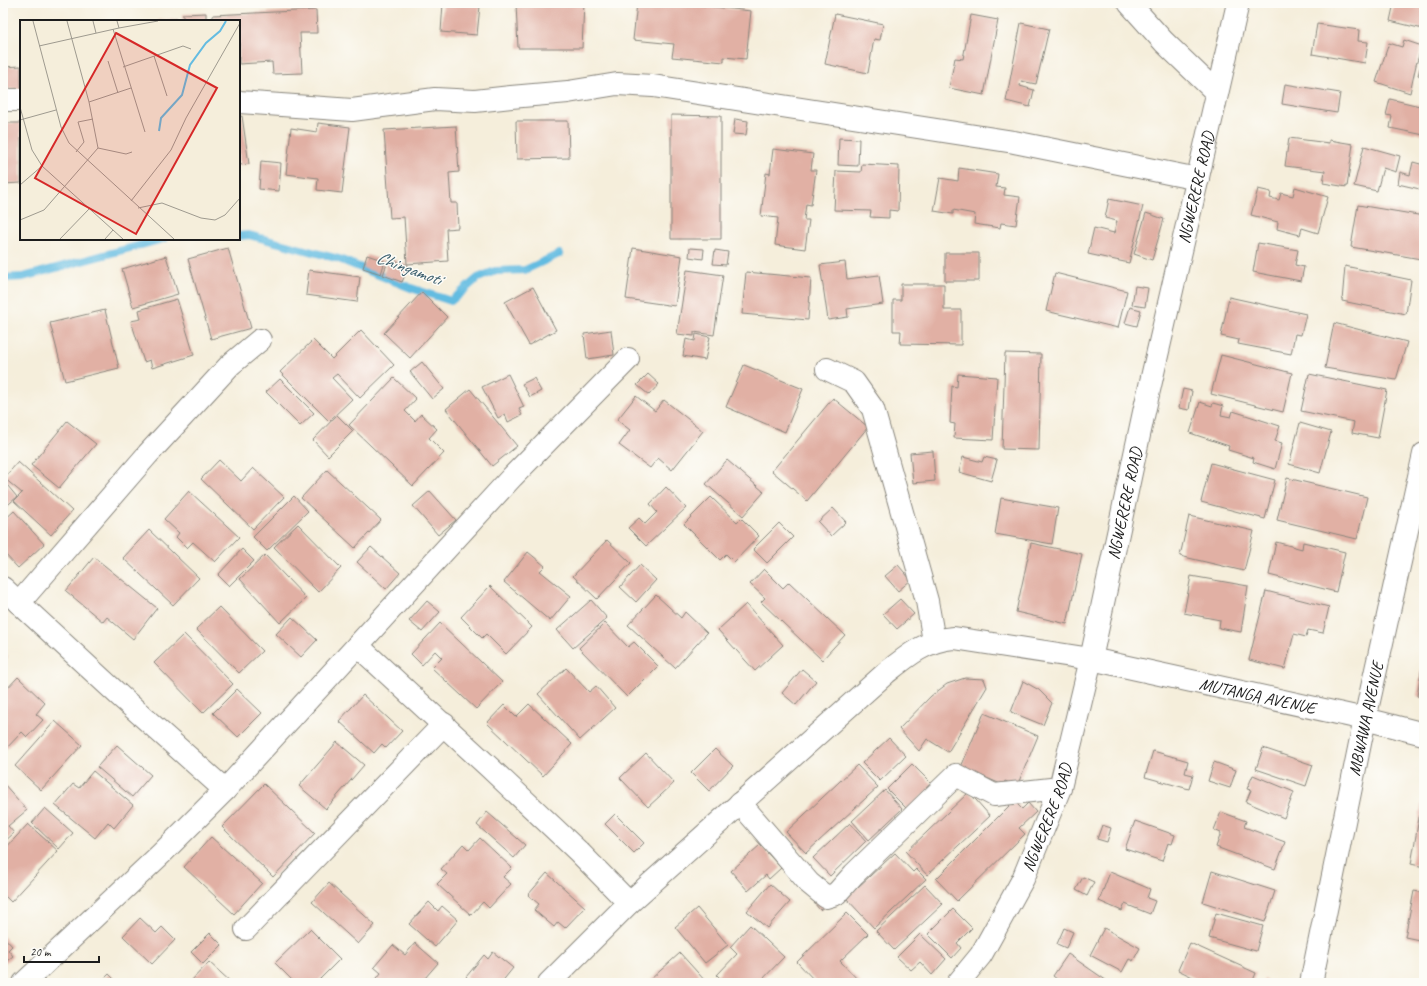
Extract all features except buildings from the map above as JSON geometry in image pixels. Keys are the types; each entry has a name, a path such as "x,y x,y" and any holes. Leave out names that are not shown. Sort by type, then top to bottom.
{"street":[{"path":"1129,3 1164,42 1218,93"},
{"name":"NGWERERE ROAD","path":"958,983 981,955 1024,879 1060,788 1091,658 1144,412 1238,3"},
{"path":"240,102 352,110 435,99 475,101 540,95 617,84 653,86 1014,142 1198,179"},
{"path":"3,100 20,100"},
{"path":"19,603 194,404 230,365 260,340"},
{"path":"24,983 160,855 225,790 512,477 628,359"},
{"path":"828,369 854,382 873,409 926,601 934,641"},
{"name":"MBWAWA AVENUE","path":"1311,983 1365,719 1424,454"},
{"path":"3,588 121,697 225,790"},
{"name":"MUTANGA AVENUE","path":"549,983 629,903 740,803 900,662 925,644 934,641 954,638 1091,658 1365,719 1424,734"},
{"path":"358,646 444,724 579,852 629,903"},
{"path":"246,930 444,724"},
{"path":"740,803 809,883 826,896 836,894 854,874 956,775 994,795 1060,788"}],"waterway":[{"name":"Chingamoti","path":"240,236 249,235 339,259 411,288 451,301 478,278 495,271 525,270 559,254"},
{"name":"Chingamoti","path":"3,278 23,277 159,240"}]}
